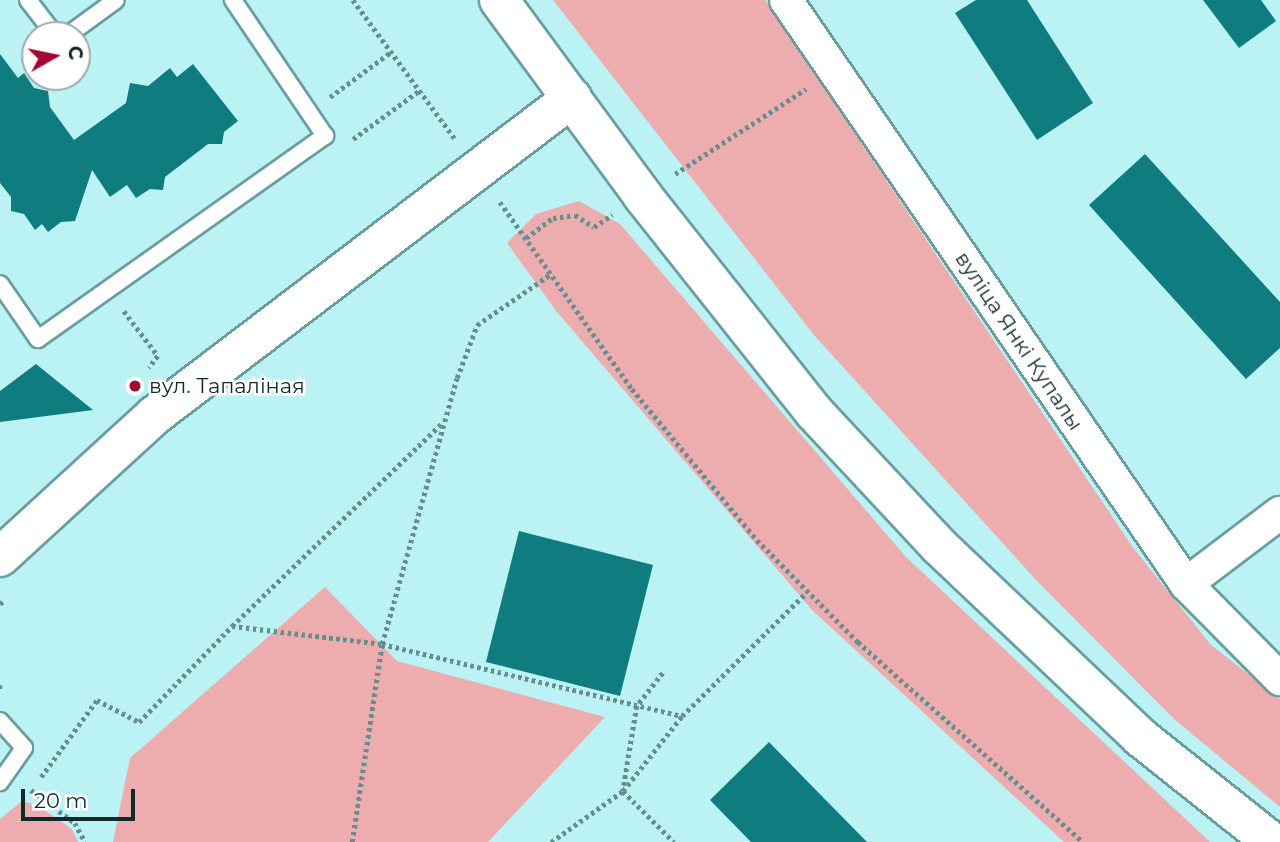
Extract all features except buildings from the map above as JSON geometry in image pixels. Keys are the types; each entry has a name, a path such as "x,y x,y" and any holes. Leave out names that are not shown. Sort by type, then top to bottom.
{"street":[{"path":"499,0 642,195 814,412 939,546 1140,737 1272,842"},
{"name":"вуліца Янкі Купалы","path":"786,0 1186,584 1280,679"},
{"path":"0,558 155,415 572,99"},
{"path":"1186,584 1280,513"}],"lane":[{"path":"28,0 44,21"},
{"path":"87,21 116,0"},
{"path":"0,284 38,339 326,136 233,0"},
{"path":"0,721 24,748 0,782"}],"path":[{"path":"353,0 444,124"},
{"path":"308,112 391,52"},
{"path":"834,70 594,227 575,215 553,218 526,238 632,388 806,593 1083,842"},
{"path":"352,842 382,644 443,422 477,325 551,274"},
{"path":"85,842 75,822 30,793 97,700 139,722 232,626 443,422"},
{"path":"551,842 623,791 682,716 806,593"},
{"path":"232,626 382,644 682,716"},
{"path":"623,791 637,706 663,673"},
{"path":"0,685 0,690"},
{"path":"623,791 674,842"}],"shaded area":[{"path":"553,0 765,0 1134,549 1211,645 1280,699 1280,807 1174,719 1037,581 814,335"},
{"path":"579,201 620,224 906,557 1210,842 1064,842 812,610 557,312 507,243 536,214"},
{"path":"325,587 397,661 605,717 488,842 113,842 130,758"},
{"path":"22,801 37,805 72,829 78,842 0,842 0,819"}],"place":[{"name":"вул. Тапаліная","path":"135,386"}]}
